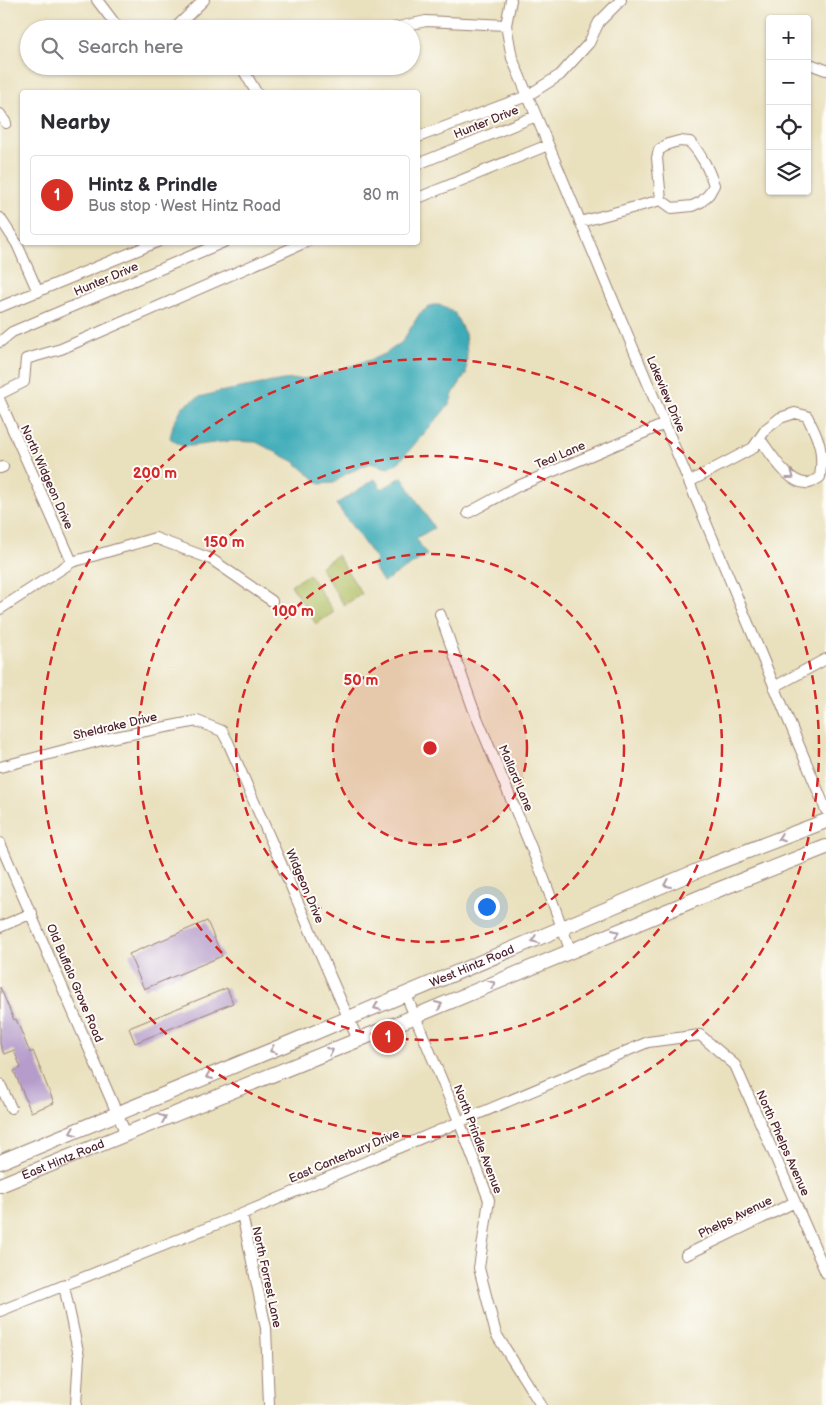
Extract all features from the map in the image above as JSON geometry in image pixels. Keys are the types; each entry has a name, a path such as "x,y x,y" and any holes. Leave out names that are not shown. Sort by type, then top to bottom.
{"main road":[{"name":"West Hintz Road","path":"118,1114 406,995 711,865 826,821"},
{"name":"West Hintz Road","path":"126,1134 826,847"},
{"name":"East Hintz Road","path":"0,1162 118,1114"},
{"name":"East Hintz Road","path":"0,1185 126,1134"}],"street":[{"path":"97,0 112,20"},
{"path":"183,20 204,0"},
{"path":"420,22 506,25 511,0"},
{"path":"420,136 528,96 560,75 589,42 600,22 621,0"},
{"name":"Lakeview Drive","path":"506,25 512,58 826,810"},
{"path":"811,64 826,70"},
{"path":"246,75 255,90"},
{"path":"0,114 6,123"},
{"name":"Hunter Drive","path":"420,163 536,116"},
{"path":"679,141 690,142 703,158 714,185 705,198 692,206 672,208 661,200 657,158 659,150 668,144 679,141"},
{"path":"420,197 548,146"},
{"path":"580,222 661,200"},
{"path":"0,218 18,244 38,292"},
{"path":"0,307 150,245"},
{"name":"Hunter Drive","path":"0,342 12,332 217,245"},
{"path":"0,394 24,382 26,359 62,349 299,245"},
{"name":"North Widgeon Drive","path":"0,401 72,562"},
{"path":"689,482 753,448 766,429 780,418 796,412 807,416 819,440 822,461 820,477 808,483 797,480 784,471 760,438"},
{"name":"Teal Lane","path":"468,513 518,486 664,424"},
{"path":"0,609 72,562 155,538 211,559 272,601"},
{"name":"Mallard Lane","path":"440,614 473,708 564,928 571,952"},
{"path":"774,687 826,659"},
{"name":"Sheldrake Drive","path":"0,767 110,738 197,721 222,731 228,742"},
{"name":"Widgeon Drive","path":"228,742 358,1040"},
{"name":"Old Buffalo Grove Road","path":"0,843 32,913 126,1134"},
{"path":"0,926 32,913"},
{"name":"North Prindle Avenue","path":"406,995 459,1121 489,1200 479,1268 496,1334 541,1405"},
{"name":"East Canterbury Drive","path":"0,1311 242,1214 648,1042 700,1035"},
{"name":"North Phelps Avenue","path":"700,1035 735,1065 826,1273"},
{"path":"0,1084 11,1108"},
{"name":"Phelps Avenue","path":"686,1255 795,1202"},
{"name":"North Forrest Lane","path":"242,1214 266,1328 269,1405"},
{"path":"64,1286 79,1356 76,1405"}],"green space":[{"path":"337,555 362,594 344,605 320,567"},
{"path":"309,574 334,612 316,624 291,585"}],"water":[{"path":"433,305 439,305 454,312 465,334 467,353 466,374 454,392 449,405 399,462 388,468 370,463 346,474 334,483 320,484 295,462 256,442 229,441 183,447 170,438 173,425 182,407 199,397 283,380 313,378 370,360 385,354 402,342 420,313"},
{"path":"402,477 434,528 416,538 427,555 383,582 372,564 377,561 336,504 375,479 382,489"}],"building":[{"path":"207,921 222,956 144,989 129,954"},
{"path":"0,987 30,1053 33,1051 54,1103 31,1112 14,1071 21,1068 14,1050 4,1054 0,1044"},
{"path":"227,988 233,1003 135,1043 129,1028"}],"place":[{"name":"Hintz & Prindle","path":"388,1037"}]}
